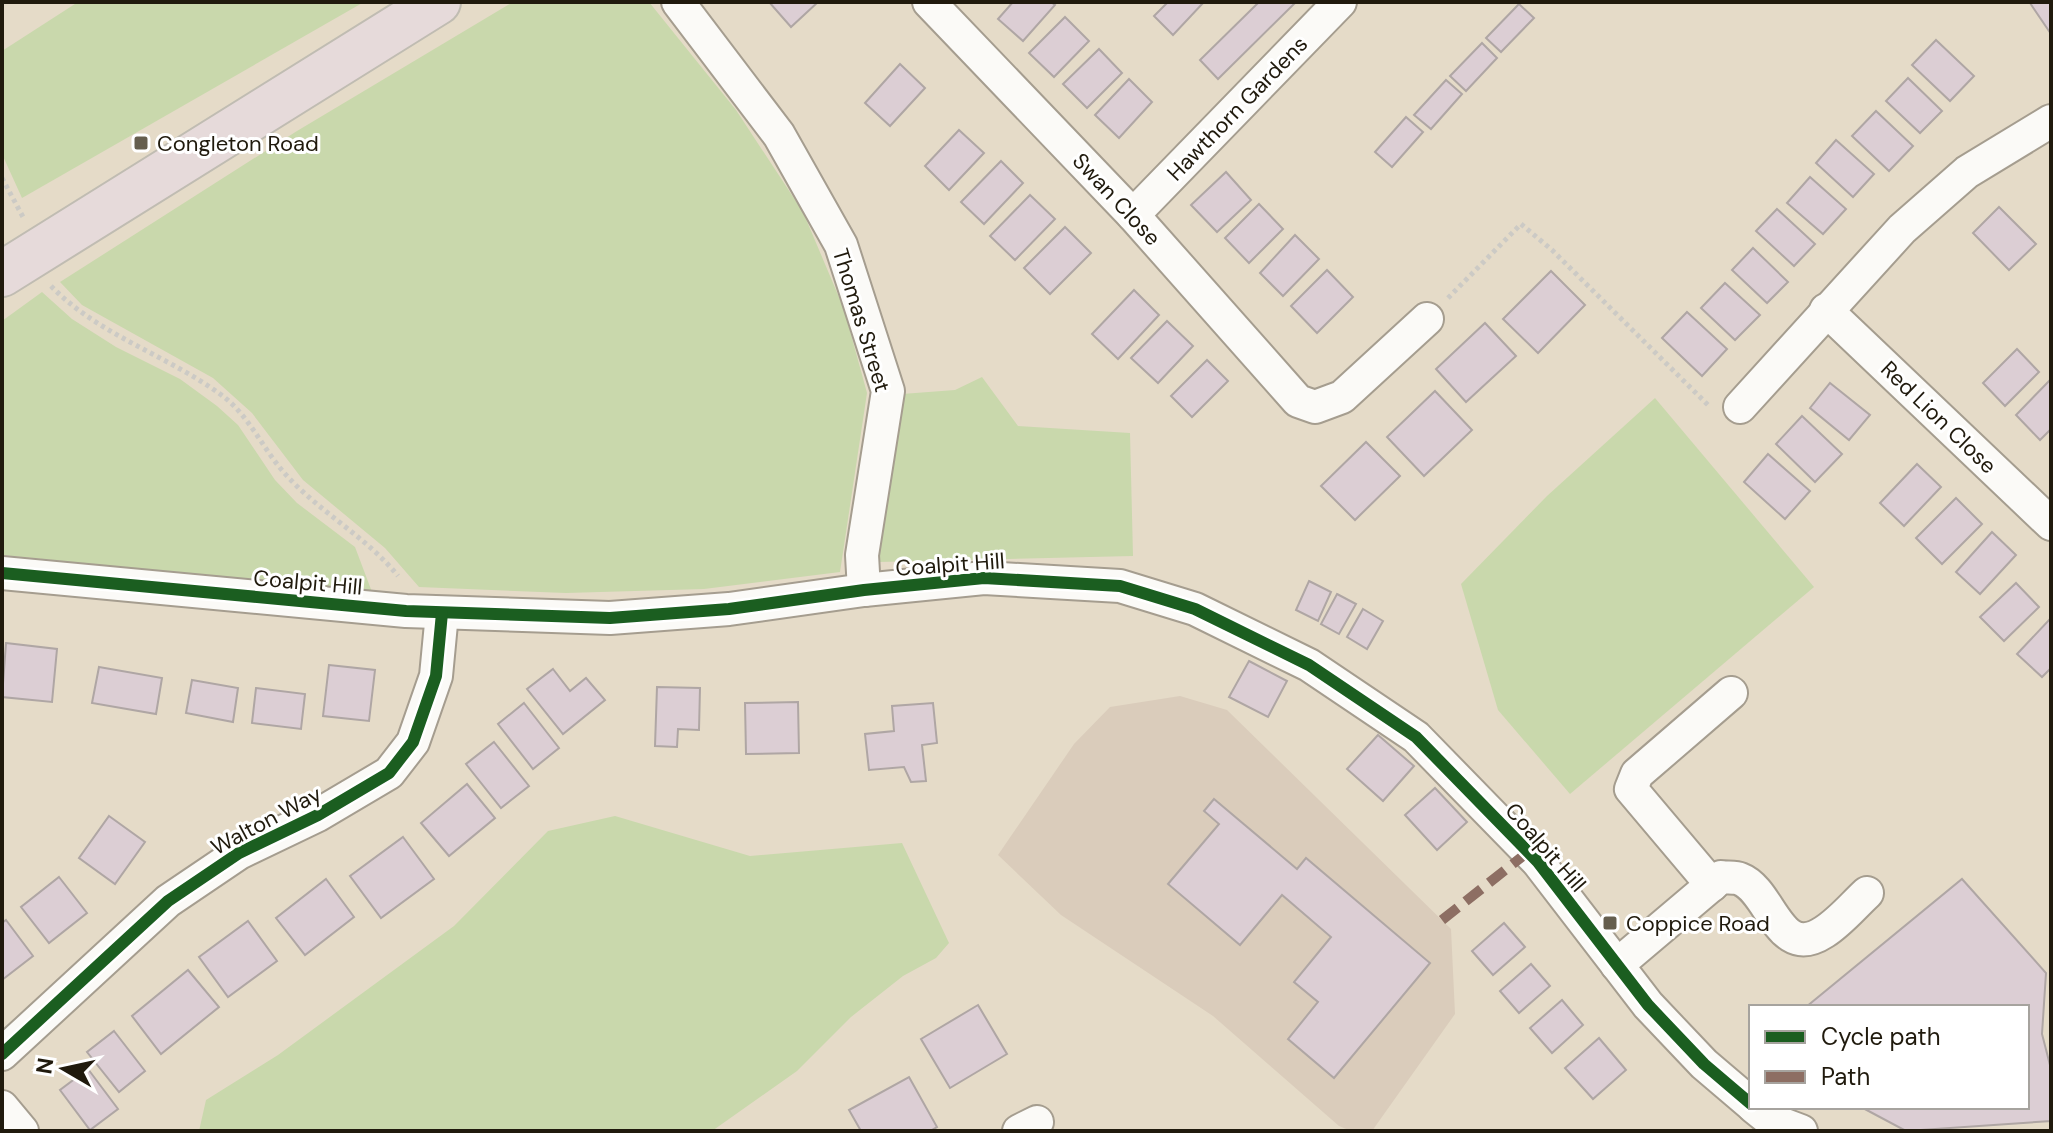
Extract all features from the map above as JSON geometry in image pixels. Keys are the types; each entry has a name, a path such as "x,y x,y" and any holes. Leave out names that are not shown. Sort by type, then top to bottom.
{"highway":[{"path":"14,266 438,2"}],"street":[{"name":"Thomas Street","path":"678,2 779,135 841,245 888,391 862,555 864,590"},
{"name":"Swan Close","path":"929,2 1133,215 1298,401 1315,407 1342,397 1427,319"},
{"name":"Hawthorn Gardens","path":"1133,215 1340,2"},
{"path":"1740,407 1902,229 1967,172 2051,121"},
{"name":"Red Lion Close","path":"1826,310 2051,524"},
{"name":"Coalpit Hill","path":"2,573 406,611 610,618 729,609 864,590 984,578 1120,586 1195,609 1309,665 1416,737 1538,862 1648,1005 1704,1064 1749,1103"},
{"name":"Walton Way","path":"2,1054 168,901 239,853 318,815 389,773 413,742 436,676 442,613"},
{"path":"1712,885 1631,789 1637,774 1731,693"},
{"path":"1617,965 1721,877 1739,878 1757,892 1785,934 1802,939 1823,933 1867,893"},
{"path":"2,1107 22,1131"},
{"name":"Coalpit Hill","path":"1757,1109 1769,1119 1801,1131"}],"path":[{"path":"1427,319 1521,224 1573,270 1712,410 1740,407"},
{"path":"14,266 79,313 181,368 223,396 254,430 290,479 380,555 405,586 406,611"}],"shaded area":[{"path":"1180,696 1227,710 1451,929 1455,1014 1372,1131 1351,1131 1339,1126 1213,1016 1061,915 998,855 1074,744 1110,707"}],"green space":[{"path":"78,2 364,2 22,198 2,154 2,51"},
{"path":"513,2 649,2 736,110 803,212 844,309 867,393 840,572 704,589 566,593 419,587 385,548 303,480 252,413 213,378 82,305 60,282 297,131"},
{"path":"42,292 72,319 116,347 180,379 238,425 275,480 297,503 355,547 372,592 2,555 2,321"},
{"path":"982,377 1018,426 1130,433 1133,556 878,562 902,394 955,390"},
{"path":"1655,398 1814,587 1570,794 1498,710 1461,584 1547,496"},
{"path":"615,816 750,856 902,843 949,943 936,958 903,976 851,1017 797,1071 712,1131 199,1131 206,1100 278,1055 454,926 548,831"}],"building":[{"path":"769,2 818,2 791,27"},
{"path":"1013,2 1051,2 1055,5 1023,41 998,19"},
{"path":"1168,2 1204,2 1173,35 1154,16"},
{"path":"1259,2 1296,2 1218,79 1200,60"},
{"path":"2051,2 2051,34 2030,3"},
{"path":"1519,4 1534,18 1501,52 1486,38"},
{"path":"1065,17 1089,41 1054,77 1029,53"},
{"path":"1936,40 1974,76 1950,101 1912,65"},
{"path":"1482,43 1497,58 1466,91 1450,76"},
{"path":"1099,49 1122,73 1087,108 1063,84"},
{"path":"900,64 925,88 890,126 865,103"},
{"path":"1908,78 1942,111 1920,133 1886,101"},
{"path":"1129,79 1152,102 1119,138 1095,115"},
{"path":"1446,80 1462,94 1431,129 1414,115"},
{"path":"1876,111 1913,146 1889,171 1852,136"},
{"path":"1406,117 1423,132 1392,167 1375,152"},
{"path":"959,130 984,153 949,190 925,166"},
{"path":"1836,140 1874,174 1853,197 1816,163"},
{"path":"1001,161 1023,183 984,224 961,202"},
{"path":"1226,172 1251,200 1217,232 1191,205"},
{"path":"1810,177 1846,209 1823,234 1787,203"},
{"path":"1030,195 1055,219 1015,260 990,236"},
{"path":"1259,204 1283,229 1249,263 1225,238"},
{"path":"1999,207 2036,244 2009,270 1973,233"},
{"path":"1777,209 1815,244 1794,266 1756,231"},
{"path":"1065,227 1091,253 1050,294 1024,268"},
{"path":"1295,235 1319,259 1283,296 1260,273"},
{"path":"1753,248 1788,282 1767,303 1732,270"},
{"path":"1327,270 1353,297 1317,333 1291,306"},
{"path":"1551,271 1585,305 1538,353 1503,319"},
{"path":"1725,283 1760,315 1735,340 1701,308"},
{"path":"1134,290 1159,315 1118,359 1092,334"},
{"path":"1687,312 1727,349 1702,376 1662,338"},
{"path":"1167,321 1193,346 1158,383 1131,358"},
{"path":"1485,323 1516,356 1466,402 1436,369"},
{"path":"2017,349 2039,372 2005,406 1983,383"},
{"path":"1207,360 1228,381 1192,417 1171,396"},
{"path":"2051,379 2051,429 2040,440 2016,415"},
{"path":"1830,383 1870,415 1849,440 1810,408"},
{"path":"1435,391 1472,430 1424,476 1387,437"},
{"path":"1802,416 1842,454 1815,482 1776,444"},
{"path":"1366,442 1400,476 1355,520 1321,486"},
{"path":"1768,454 1810,491 1785,519 1744,482"},
{"path":"1917,464 1941,487 1904,526 1880,503"},
{"path":"1956,498 1982,524 1942,564 1916,538"},
{"path":"1992,532 2016,555 1980,594 1956,572"},
{"path":"1309,581 1331,592 1318,621 1296,610"},
{"path":"2016,583 2039,607 2004,641 1980,617"},
{"path":"1337,594 1356,604 1339,634 1321,624"},
{"path":"1363,609 1383,621 1367,649 1347,637"},
{"path":"2050,619 2051,668 2042,677 2017,654"},
{"path":"6,643 57,649 52,702 2,697"},
{"path":"1249,661 1287,681 1268,717 1229,697"},
{"path":"329,665 375,670 369,721 323,716"},
{"path":"99,667 162,678 156,714 92,703"},
{"path":"553,669 570,691 586,678 605,700 563,734 527,689"},
{"path":"192,680 238,688 233,722 186,713"},
{"path":"657,687 700,688 699,730 678,729 677,747 655,746"},
{"path":"256,688 305,694 301,729 252,723"},
{"path":"798,702 799,753 746,754 745,703"},
{"path":"524,703 559,748 533,769 498,724"},
{"path":"933,703 937,743 922,745 926,781 911,782 904,767 869,770 865,734 894,731 892,706"},
{"path":"1378,735 1414,766 1383,801 1347,769"},
{"path":"494,742 529,786 501,808 466,764"},
{"path":"467,784 495,818 449,856 421,823"},
{"path":"1435,788 1467,822 1437,850 1405,815"},
{"path":"1214,799 1297,869 1306,858 1430,963 1334,1078 1288,1039 1318,1002 1294,982 1331,937 1282,895 1240,945 1168,884 1219,824 1204,811"},
{"path":"109,816 145,842 115,884 79,858"},
{"path":"403,837 434,879 381,918 350,876"},
{"path":"59,877 87,913 49,943 21,907"},
{"path":"326,879 354,917 305,955 276,918"},
{"path":"1962,879 2046,973 2042,1034 2051,1069 2051,1121 1906,1131 1865,1109 2029,1109 2029,1005 1808,1005"},
{"path":"6,920 33,956 2,980 2,923"},
{"path":"248,921 277,961 228,997 199,957"},
{"path":"1504,923 1525,947 1493,975 1472,951"},
{"path":"1531,964 1550,986 1519,1013 1500,991"},
{"path":"188,970 219,1007 161,1054 132,1016"},
{"path":"1562,1000 1583,1025 1552,1053 1530,1028"},
{"path":"978,1005 1007,1054 950,1088 921,1039"},
{"path":"114,1031 145,1071 119,1092 87,1052"},
{"path":"1599,1038 1626,1070 1593,1099 1565,1068"},
{"path":"88,1069 118,1109 90,1130 60,1090"},
{"path":"909,1077 937,1127 930,1131 861,1131 849,1110"}],"marked path":[{"path":"1442,920 1528,852"}],"cycle path":[{"path":"2,573 406,611 610,618 729,609 864,590 984,578 1120,586 1195,609 1309,665 1416,737 1538,862 1648,1005 1704,1064 1749,1102"},
{"path":"2,1054 168,901 239,853 318,815 389,773 413,742 436,676 442,613"}],"place":[{"name":"Congleton Road","path":"141,143"},
{"name":"Coppice Road","path":"1610,923"}]}
